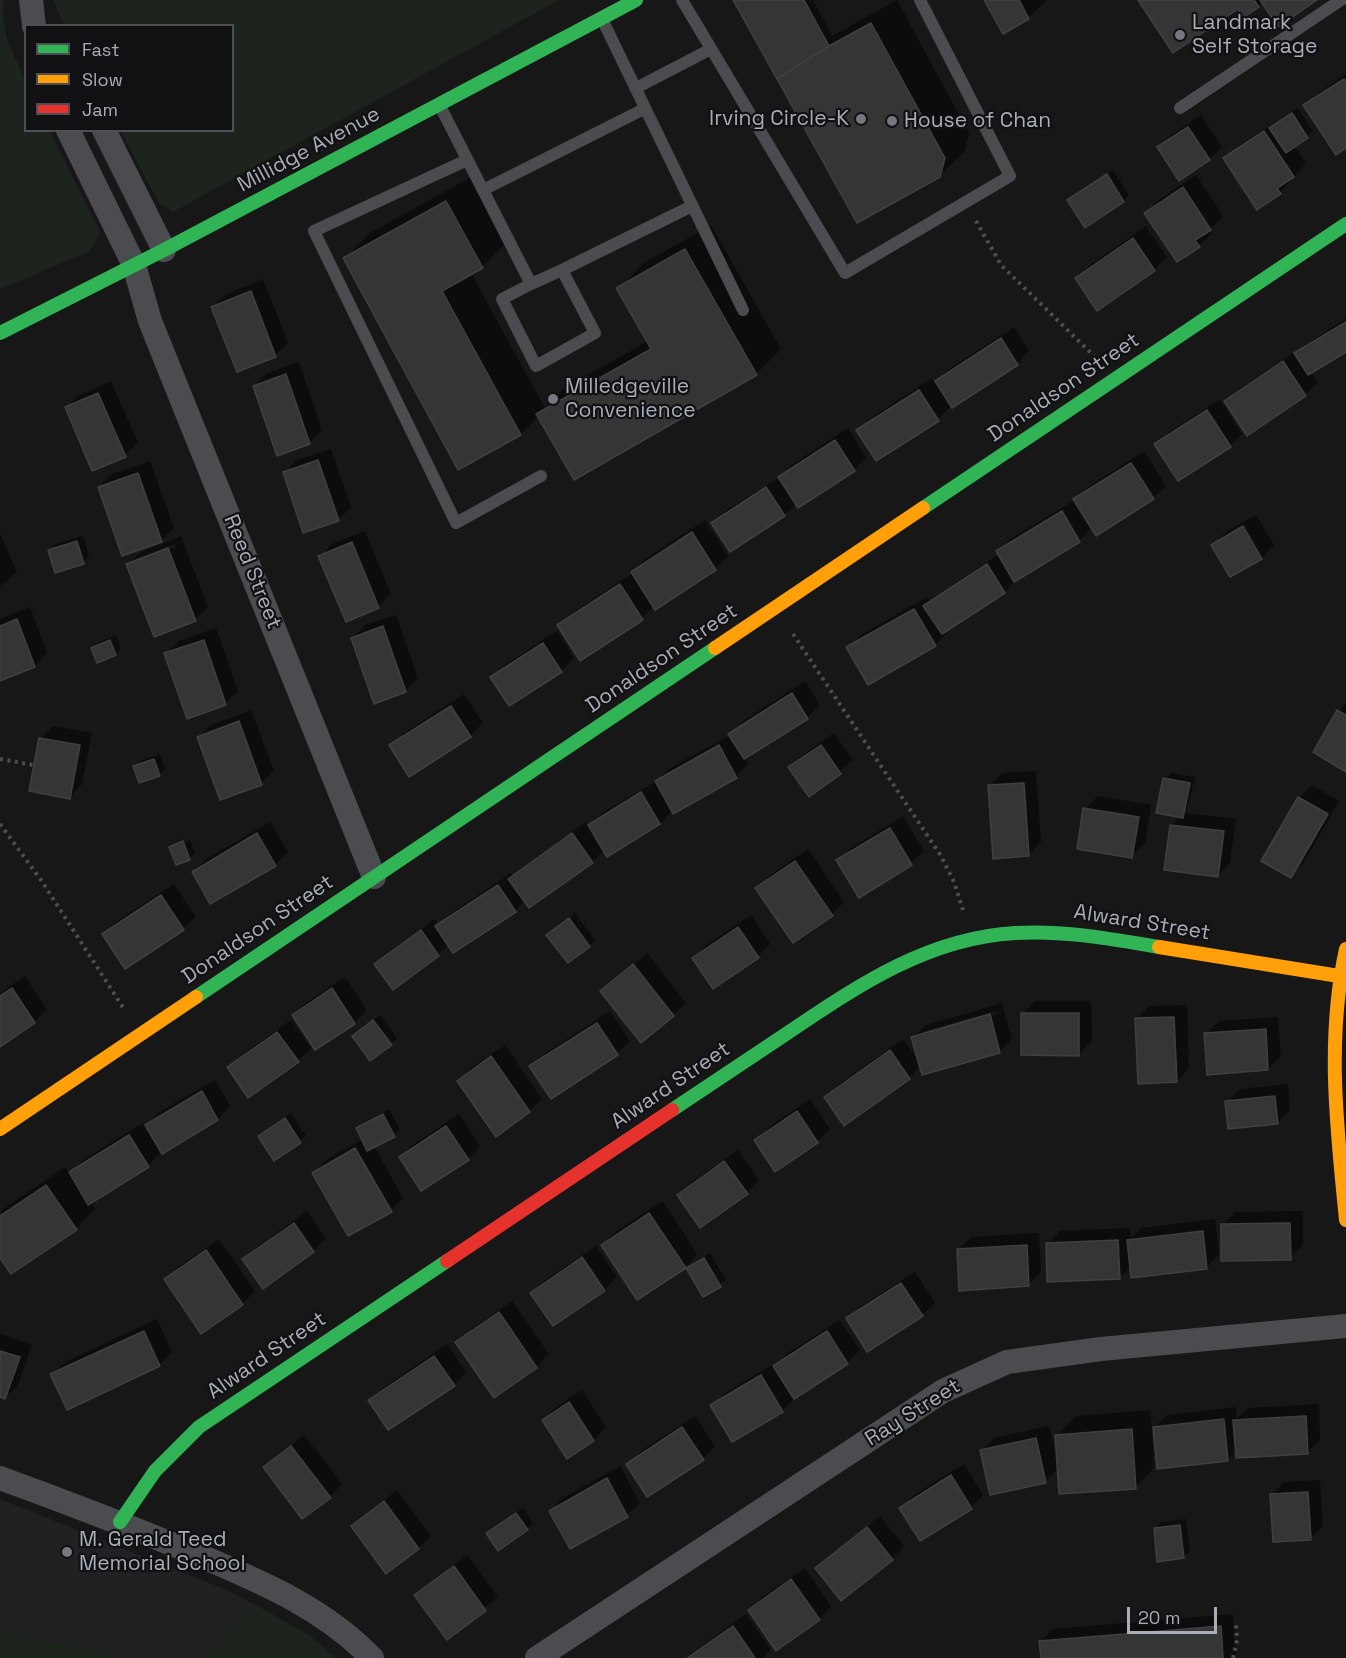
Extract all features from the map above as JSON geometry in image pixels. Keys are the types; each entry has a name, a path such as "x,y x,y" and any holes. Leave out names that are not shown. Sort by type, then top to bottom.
{"street":[{"path":"31,0 34,24"},
{"name":"Millidge Avenue","path":"0,333 164,250 636,0"},
{"name":"Reed Street","path":"69,132 134,265 150,321 374,877"},
{"path":"105,132 164,250"},
{"name":"Donaldson Street","path":"0,1129 1346,224"},
{"name":"Alward Street","path":"120,1522 150,1475 173,1448 199,1427 853,989 892,966 971,937 1016,932 1076,933 1339,976"},
{"path":"1346,949 1333,1015 1333,1057 1346,1220"},
{"name":"Ray Street","path":"537,1658 943,1391 1006,1362 1101,1349 1346,1326"},
{"path":"0,1478 120,1522 274,1587 336,1626 372,1658"}],"lane":[{"path":"682,0 845,273 1010,176 920,0"},
{"path":"1180,108 1341,0"},
{"path":"601,18 743,310"},
{"path":"636,88 711,49"},
{"path":"440,105 531,284"},
{"path":"483,190 644,109"},
{"path":"467,160 314,231 456,523 541,476"},
{"path":"562,270 595,333 536,366 502,299 692,206"}],"path":[{"path":"987,240 1001,265 1116,378"},
{"path":"775,609 941,856 954,882 971,937"},
{"path":"0,759 34,765"},
{"path":"0,824 41,880 141,1035"},
{"path":"1233,1658 1237,1640 1236,1625"}],"shaded area":[{"path":"0,0 4,0 4,23 8,41 24,79 24,132 50,132 100,232 95,244 88,252 0,289"},
{"path":"53,0 559,0 173,212 160,204 121,132 234,132 234,24 64,24"},
{"name":"M. Gerald Teed Memorial School","path":"0,1499 222,1588 258,1606 247,1612 204,1658 0,1658"},
{"path":"258,1606 309,1635 336,1658 204,1658 247,1612"},
{"path":"0,1631 116,1654 115,1658 0,1658"}],"building":[{"path":"733,0 804,0 829,46 777,79"},
{"path":"984,0 1019,0 1029,19 1003,34"},
{"name":"Landmark Self Storage","path":"1138,0 1254,0 1259,7 1243,18 1238,9 1173,53"},
{"name":"Landmark Self Storage","path":"1260,0 1317,0 1278,27"},
{"name":"Irving Circle-K","path":"871,23 945,158 940,177 857,223 777,79"},
{"path":"1344,79 1346,82 1346,148 1336,155 1303,105"},
{"path":"1292,113 1308,138 1286,153 1269,128"},
{"path":"1188,127 1210,160 1179,181 1157,147"},
{"path":"1264,131 1294,177 1277,188 1281,194 1257,210 1223,158"},
{"path":"1107,174 1124,202 1085,228 1067,200"},
{"path":"1183,187 1211,230 1195,240 1200,247 1177,262 1144,213"},
{"path":"446,201 483,268 442,291 521,435 458,470 343,258"},
{"path":"1133,238 1155,271 1097,311 1075,278"},
{"path":"685,249 757,375 574,480 536,414 651,349 616,288"},
{"path":"251,291 276,357 237,372 211,307"},
{"path":"1346,322 1346,352 1308,375 1294,353"},
{"path":"1001,338 1018,365 952,408 935,381"},
{"path":"1283,361 1306,396 1247,436 1224,401"},
{"path":"286,374 310,444 277,456 253,386"},
{"path":"919,390 939,421 876,461 856,430"},
{"path":"98,393 126,457 92,471 65,407"},
{"path":"1207,410 1231,447 1178,481 1154,444"},
{"path":"835,440 855,471 798,508 778,477"},
{"path":"318,460 339,521 303,533 283,472"},
{"path":"1131,463 1154,499 1096,536 1073,499"},
{"path":"138,473 162,542 122,556 98,487"},
{"path":"766,487 785,516 730,552 711,523"},
{"path":"1062,511 1080,542 1014,582 996,551"},
{"path":"1243,526 1262,559 1230,577 1211,545"},
{"path":"692,532 716,570 655,610 631,572"},
{"path":"77,541 84,564 55,573 48,550"},
{"path":"352,542 379,608 346,622 318,556"},
{"path":"168,548 196,621 154,637 126,564"},
{"path":"987,564 1005,593 942,634 923,606"},
{"path":"620,584 643,620 580,661 557,625"},
{"path":"914,609 936,646 868,685 846,647"},
{"path":"17,619 35,667 0,681 0,626"},
{"path":"383,626 406,692 374,704 351,638"},
{"path":"110,640 116,655 97,663 91,648"},
{"path":"204,640 226,705 187,719 164,653"},
{"path":"543,643 562,672 509,706 490,677"},
{"path":"792,693 808,719 744,759 728,734"},
{"path":"451,706 471,737 409,777 389,745"},
{"path":"1337,710 1346,715 1346,772 1313,752"},
{"path":"239,721 262,785 220,800 197,737"},
{"path":"39,738 80,745 70,799 29,791"},
{"path":"719,745 737,778 673,814 655,781"},
{"path":"821,745 841,774 809,797 788,767"},
{"path":"154,759 160,776 139,783 133,766"},
{"path":"1163,778 1190,783 1183,818 1156,813"},
{"path":"1024,783 1029,856 993,859 988,785"},
{"path":"641,792 660,824 607,857 588,825"},
{"path":"1298,797 1328,814 1291,878 1261,861"},
{"path":"1083,808 1139,817 1132,858 1077,849"},
{"path":"1170,825 1224,831 1218,877 1164,870"},
{"path":"890,828 912,865 859,898 836,860"},
{"path":"257,833 276,866 210,904 192,872"},
{"path":"572,833 593,863 529,908 508,879"},
{"path":"183,841 190,860 176,865 169,847"},
{"path":"795,861 833,916 793,943 755,888"},
{"path":"498,885 516,912 453,953 435,926"},
{"path":"161,895 184,930 125,969 102,934"},
{"path":"569,918 590,947 568,963 546,935"},
{"path":"738,927 759,958 713,989 692,958"},
{"path":"421,930 439,956 393,990 374,964"},
{"path":"633,964 674,1016 641,1043 600,991"},
{"path":"12,988 35,1023 0,1047 0,996"},
{"path":"332,988 355,1024 315,1050 292,1015"},
{"path":"1021,1013 1079,1013 1079,1056 1021,1055"},
{"path":"990,1014 1000,1053 922,1075 911,1037"},
{"path":"1174,1017 1177,1082 1138,1084 1135,1018"},
{"path":"373,1020 392,1045 370,1061 352,1036"},
{"path":"597,1023 618,1055 551,1099 529,1066"},
{"path":"1266,1029 1268,1070 1207,1075 1204,1033"},
{"path":"277,1032 299,1062 248,1098 227,1067"},
{"path":"890,1050 910,1079 844,1126 824,1097"},
{"path":"491,1056 530,1112 496,1137 457,1081"},
{"path":"202,1091 218,1120 162,1154 145,1125"},
{"path":"1275,1096 1278,1124 1228,1129 1225,1101"},
{"path":"797,1111 818,1143 775,1172 754,1140"},
{"path":"383,1114 395,1137 367,1151 356,1128"},
{"path":"285,1118 301,1143 274,1161 258,1136"},
{"path":"446,1126 469,1160 421,1191 399,1157"},
{"path":"129,1135 149,1167 88,1205 69,1172"},
{"path":"355,1148 392,1212 348,1236 312,1173"},
{"path":"724,1161 748,1194 700,1228 677,1195"},
{"path":"46,1185 77,1230 11,1274 0,1258 0,1216"},
{"path":"649,1213 686,1268 637,1300 601,1245"},
{"path":"294,1223 314,1252 263,1289 242,1259"},
{"path":"1290,1223 1291,1260 1221,1261 1221,1224"},
{"path":"1203,1231 1207,1269 1131,1278 1127,1240"},
{"path":"1118,1240 1120,1279 1047,1282 1046,1243"},
{"path":"1027,1245 1029,1286 959,1291 957,1249"},
{"path":"206,1250 243,1305 201,1334 164,1279"},
{"path":"582,1257 605,1291 553,1326 530,1293"},
{"path":"704,1258 721,1287 703,1297 686,1268"},
{"path":"901,1283 923,1316 867,1352 846,1318"},
{"path":"499,1312 537,1368 494,1398 455,1342"},
{"path":"144,1331 160,1366 67,1410 50,1374"},
{"path":"827,1331 848,1364 794,1399 773,1366"},
{"path":"0,1351 20,1357 5,1399 0,1397"},
{"path":"434,1356 455,1386 388,1430 368,1400"},
{"path":"761,1375 783,1412 732,1442 710,1405"},
{"path":"569,1402 594,1441 567,1459 542,1420"},
{"path":"1306,1416 1308,1454 1236,1458 1233,1420"},
{"path":"1224,1419 1228,1461 1157,1469 1153,1427"},
{"path":"682,1427 704,1460 647,1497 626,1464"},
{"path":"1132,1429 1136,1489 1059,1494 1055,1435"},
{"path":"1036,1438 1046,1483 990,1495 980,1450"},
{"path":"291,1446 331,1498 302,1519 263,1467"},
{"path":"951,1475 972,1509 920,1541 899,1508"},
{"path":"607,1478 628,1517 570,1549 549,1511"},
{"path":"1308,1492 1311,1540 1273,1542 1270,1494"},
{"path":"384,1501 419,1549 386,1574 351,1526"},
{"path":"516,1513 528,1530 498,1551 486,1533"},
{"path":"1180,1525 1184,1558 1157,1562 1154,1528"},
{"path":"867,1527 893,1560 841,1601 815,1568"},
{"path":"454,1566 486,1611 447,1640 414,1595"},
{"path":"791,1579 820,1620 776,1651 748,1610"},
{"path":"733,1626 755,1658 687,1658"},
{"path":"1221,1626 1223,1658 1041,1658 1039,1641"}],"traffic: fast":[{"path":"0,333 164,250 636,0"},
{"path":"923,508 1346,224"},
{"path":"196,997 715,648"},
{"path":"672,1110 868,981 924,954 953,944 983,937 1033,932 1087,936 1159,947"},
{"path":"120,1522 155,1471 199,1427 447,1261"}],"traffic: slow":[{"path":"715,648 923,508"},
{"path":"1159,947 1339,976"},
{"path":"1346,949 1336,1017 1335,1050 1337,1118 1346,1220"},
{"path":"0,1129 196,997"}],"traffic: jam":[{"path":"447,1261 672,1110"}],"place":[{"name":"Landmark Self Storage","path":"1180,35"},
{"name":"Irving Circle-K","path":"861,119"},
{"name":"House of Chan","path":"892,121"},
{"name":"Milledgeville Convenience","path":"553,399"},
{"name":"M. Gerald Teed Memorial School","path":"67,1552"}]}
